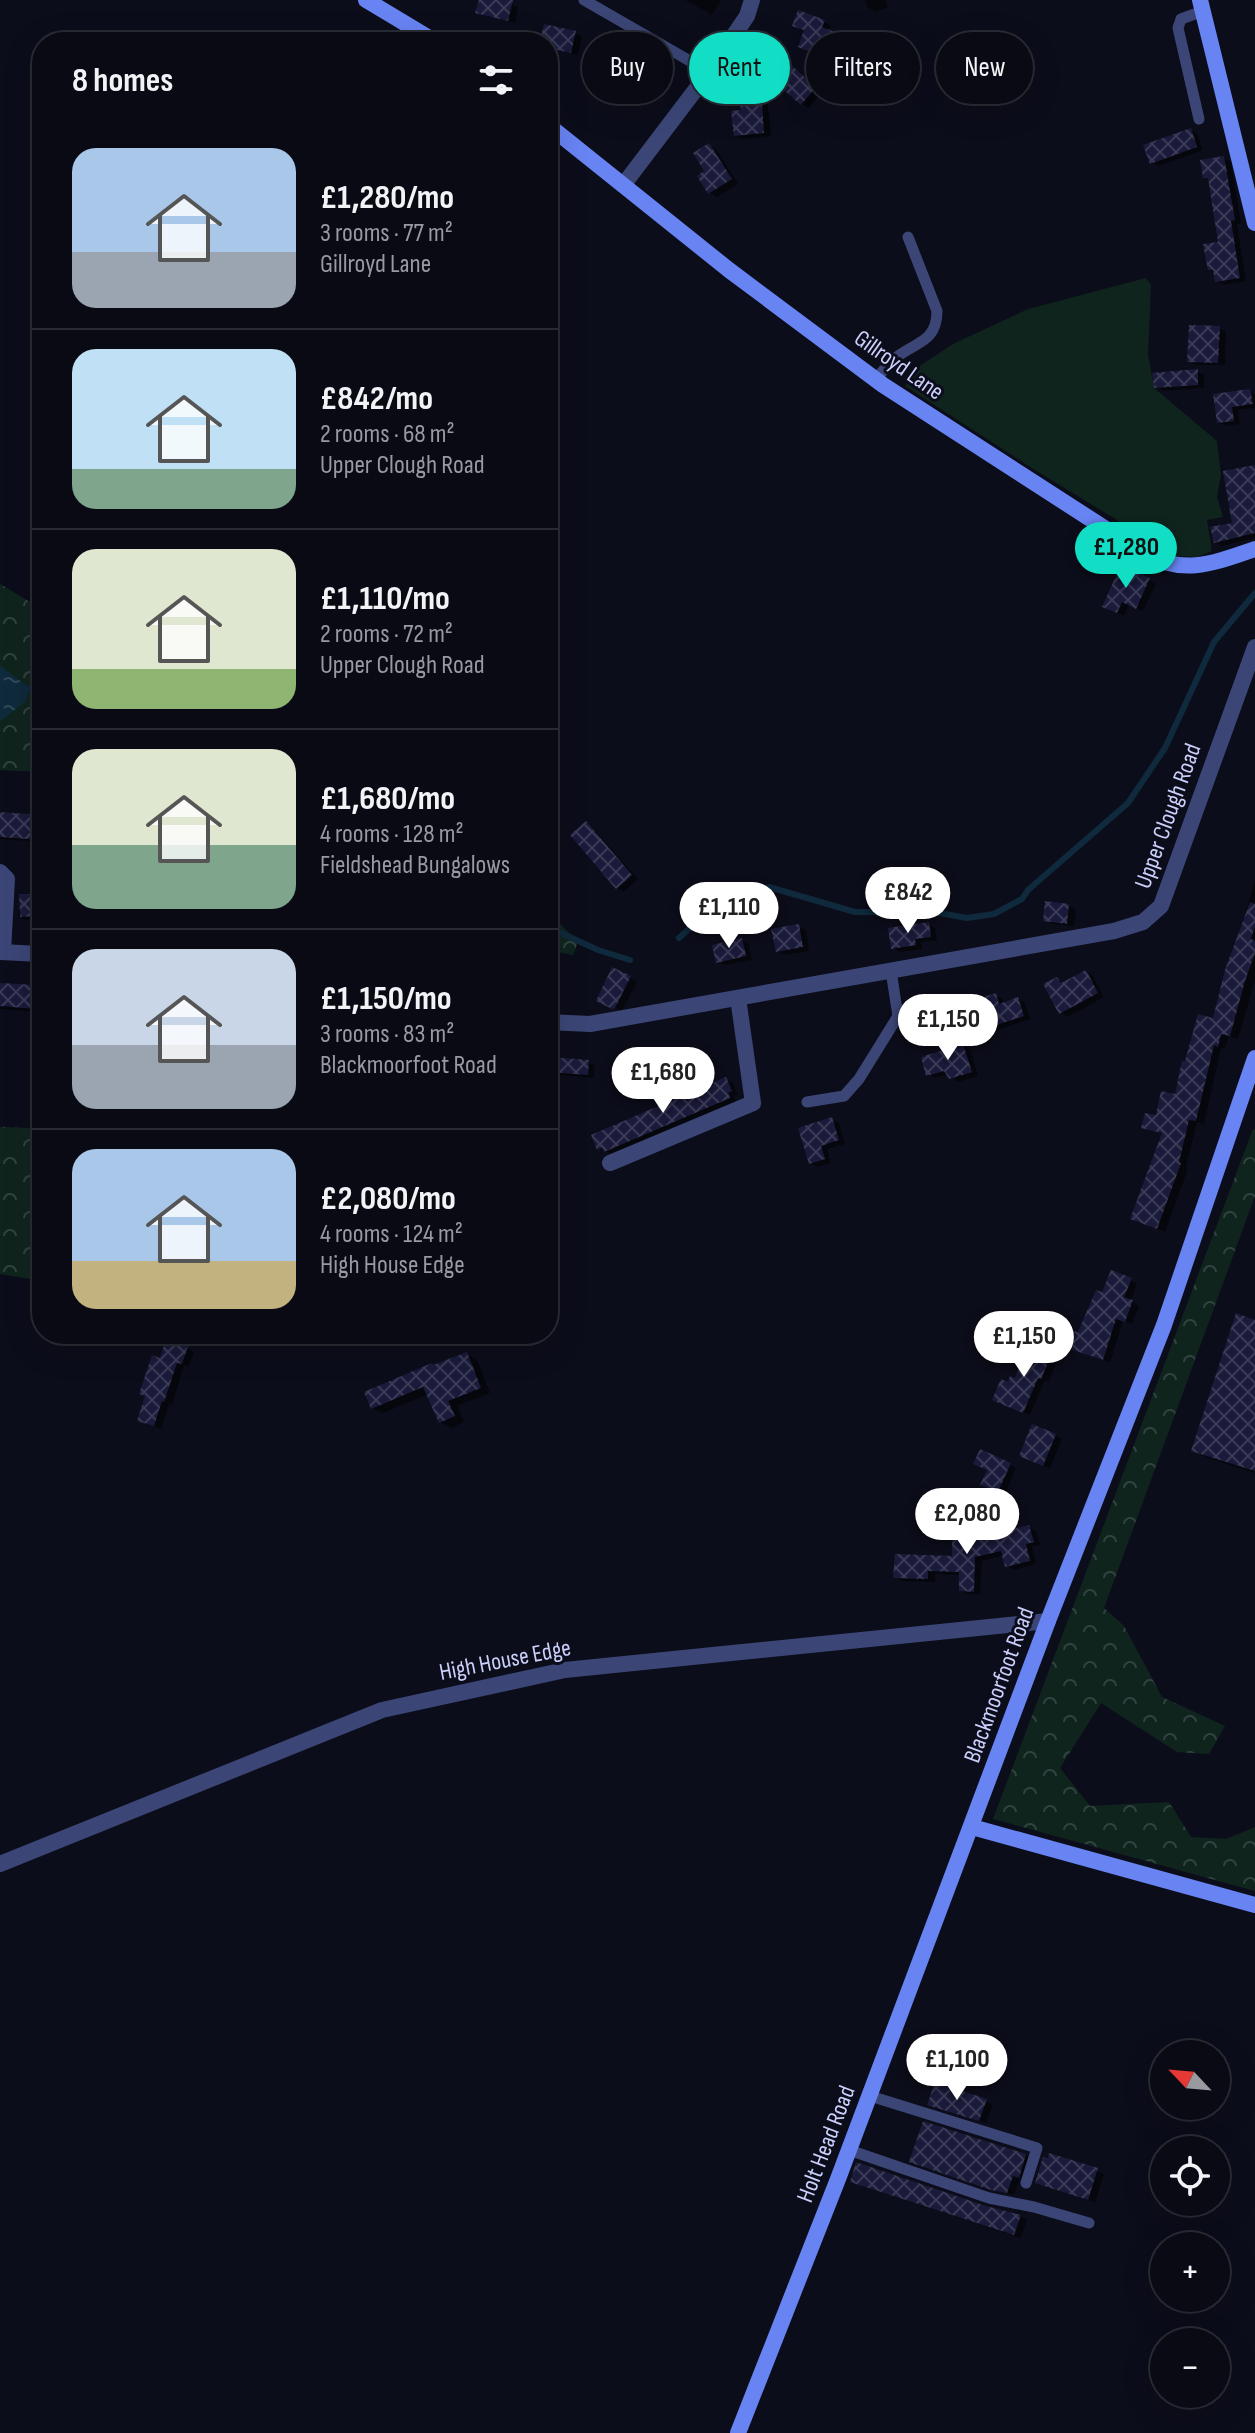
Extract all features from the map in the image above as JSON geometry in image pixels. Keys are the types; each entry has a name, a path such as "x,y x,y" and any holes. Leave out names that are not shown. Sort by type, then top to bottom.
{"street":[{"path":"366,0 419,32"},
{"path":"736,32 747,16 752,0"},
{"path":"1202,6 1252,197 1255,223"},
{"path":"624,184 689,98"},
{"name":"Gillroyd Lane","path":"558,133 729,270 875,380 1162,564 1187,567 1255,549"},
{"name":"Upper Clough Road","path":"558,1022 590,1024 1114,931 1143,922 1161,906 1255,647"},
{"path":"0,872 7,879 2,952 32,954"},
{"path":"610,1163 753,1103 738,998"},
{"name":"Blackmoorfoot Road","path":"972,1827 1048,1621 1164,1325 1255,1058"},
{"name":"High House Edge","path":"0,1864 382,1710 565,1670 1048,1621"},
{"path":"972,1827 1255,1905"},
{"name":"Holt Head Road","path":"738,2433 972,1827"}],"lane":[{"path":"584,0 689,60"},
{"path":"1199,119 1178,28 1181,19 1202,6"},
{"path":"875,380 894,359 930,336 937,324 937,311 908,237"},
{"path":"807,1102 844,1096 859,1079 898,1016 891,971"},
{"path":"870,2096 1037,2148 1026,2183"},
{"path":"849,2150 989,2198 1089,2223"}],"green space":[{"path":"1146,278 1151,285 1148,354 1154,388 1217,441 1221,475 1217,497 1223,517 1207,520 1212,551 1197,557 1176,556 905,386 918,367 953,344 1028,309"},
{"path":"0,584 32,603 32,772 0,770"},
{"path":"558,922 578,942 573,955 558,952"},
{"path":"32,1120 32,1279 0,1274 0,1127 31,1128"},
{"path":"1253,1129 1255,1196 1104,1608 1124,1626 1162,1697 1225,1726 1209,1754 1177,1752 1101,1703 1060,1768 1090,1806 1169,1802 1191,1837 1226,1839 1255,1827 1255,1891 993,1819"}],"water":[{"path":"0,666 30,688 26,701 0,721"}],"building":[{"path":"479,0 513,0 508,21 475,13"},
{"path":"798,10 825,20 822,27 835,32 806,32 806,50 798,47 804,30 792,26"},
{"path":"544,24 576,31 571,53 558,50 558,32 542,32"},
{"path":"791,65 806,78 806,99 801,105 790,95"},
{"path":"740,104 762,104 764,133 734,136 731,111 741,110"},
{"path":"1191,128 1197,147 1150,164 1143,145"},
{"path":"709,143 732,179 708,194 697,176 704,171 693,153"},
{"path":"1224,156 1235,220 1231,221 1240,278 1215,282 1213,270 1208,270 1203,244 1218,242 1208,178 1203,178 1200,160"},
{"path":"1189,325 1220,326 1218,363 1187,362"},
{"path":"1198,369 1198,385 1154,388 1152,373"},
{"path":"1250,389 1253,404 1232,407 1234,421 1217,423 1213,394"},
{"path":"1255,465 1255,533 1214,543 1210,527 1232,523 1223,471"},
{"path":"1121,565 1150,578 1136,609 1122,602 1117,613 1102,607"},
{"path":"0,812 32,814 32,839 0,837"},
{"path":"586,821 632,875 616,889 570,835"},
{"path":"19,894 32,894 32,916 20,917"},
{"path":"1045,901 1069,904 1067,924 1043,921"},
{"path":"1250,902 1255,904 1255,926 1251,939 1255,941 1255,953 1230,1036 1221,1034 1218,1047 1214,1045 1196,1121 1189,1120 1181,1163 1157,1229 1130,1219 1162,1133 1141,1128 1145,1113 1156,1115 1161,1091 1175,1094 1198,1014 1213,1018 1225,970"},
{"path":"929,922 931,937 915,939 916,945 891,949 888,928"},
{"path":"799,924 803,947 776,952 771,929"},
{"path":"742,938 746,956 716,963 712,945"},
{"path":"612,967 631,976 612,1009 596,1001"},
{"path":"1086,970 1098,993 1059,1014 1043,984 1057,977 1061,983"},
{"path":"0,983 32,985 32,1009 0,1006"},
{"path":"996,993 999,1004 1018,997 1024,1016 984,1029 974,1000"},
{"path":"963,1044 972,1072 949,1079 944,1071 926,1076 921,1057"},
{"path":"558,1058 589,1060 588,1075 558,1073"},
{"path":"726,1077 732,1091 728,1093 730,1098 604,1152 602,1148 597,1150 591,1135"},
{"path":"832,1117 839,1140 821,1146 825,1159 809,1164 798,1128"},
{"path":"1111,1270 1132,1278 1124,1297 1133,1300 1125,1322 1116,1319 1103,1360 1067,1348 1073,1331 1078,1332 1096,1290 1102,1292"},
{"path":"1236,1313 1255,1320 1255,1471 1191,1451"},
{"path":"1029,1342 1053,1351 1023,1413 992,1400 1001,1379 1008,1382 1010,1376 1015,1378"},
{"path":"164,1344 188,1346 182,1364 177,1363 154,1426 137,1421 145,1396 139,1394 152,1355 160,1358"},
{"path":"467,1352 481,1388 448,1401 455,1416 439,1423 423,1387 371,1409 364,1392 432,1363"},
{"path":"1032,1424 1056,1434 1043,1466 1019,1456"},
{"path":"980,1449 1011,1463 998,1492 980,1485 987,1470 973,1464"},
{"path":"1029,1525 1034,1542 1026,1544 1030,1561 1005,1567 1001,1551 975,1557 974,1592 959,1591 959,1572 928,1571 928,1579 893,1578 895,1554 952,1556 952,1534 988,1535"},
{"path":"935,2082 987,2099 979,2121 927,2105"},
{"path":"923,2121 1026,2154 1019,2178 1013,2176 1007,2193 909,2162"},
{"path":"1049,2153 1098,2168 1088,2200 1035,2183 1043,2157 1048,2158"},
{"path":"856,2162 1021,2215 1014,2235 850,2182"}],"waterway":[{"path":"679,938 702,917 746,894 769,887 855,912 877,912 893,904 914,904 934,912 967,918 994,914 1022,899 1028,890 1128,803 1165,748 1214,642 1255,593"},
{"path":"558,932 598,950 630,960"}]}
